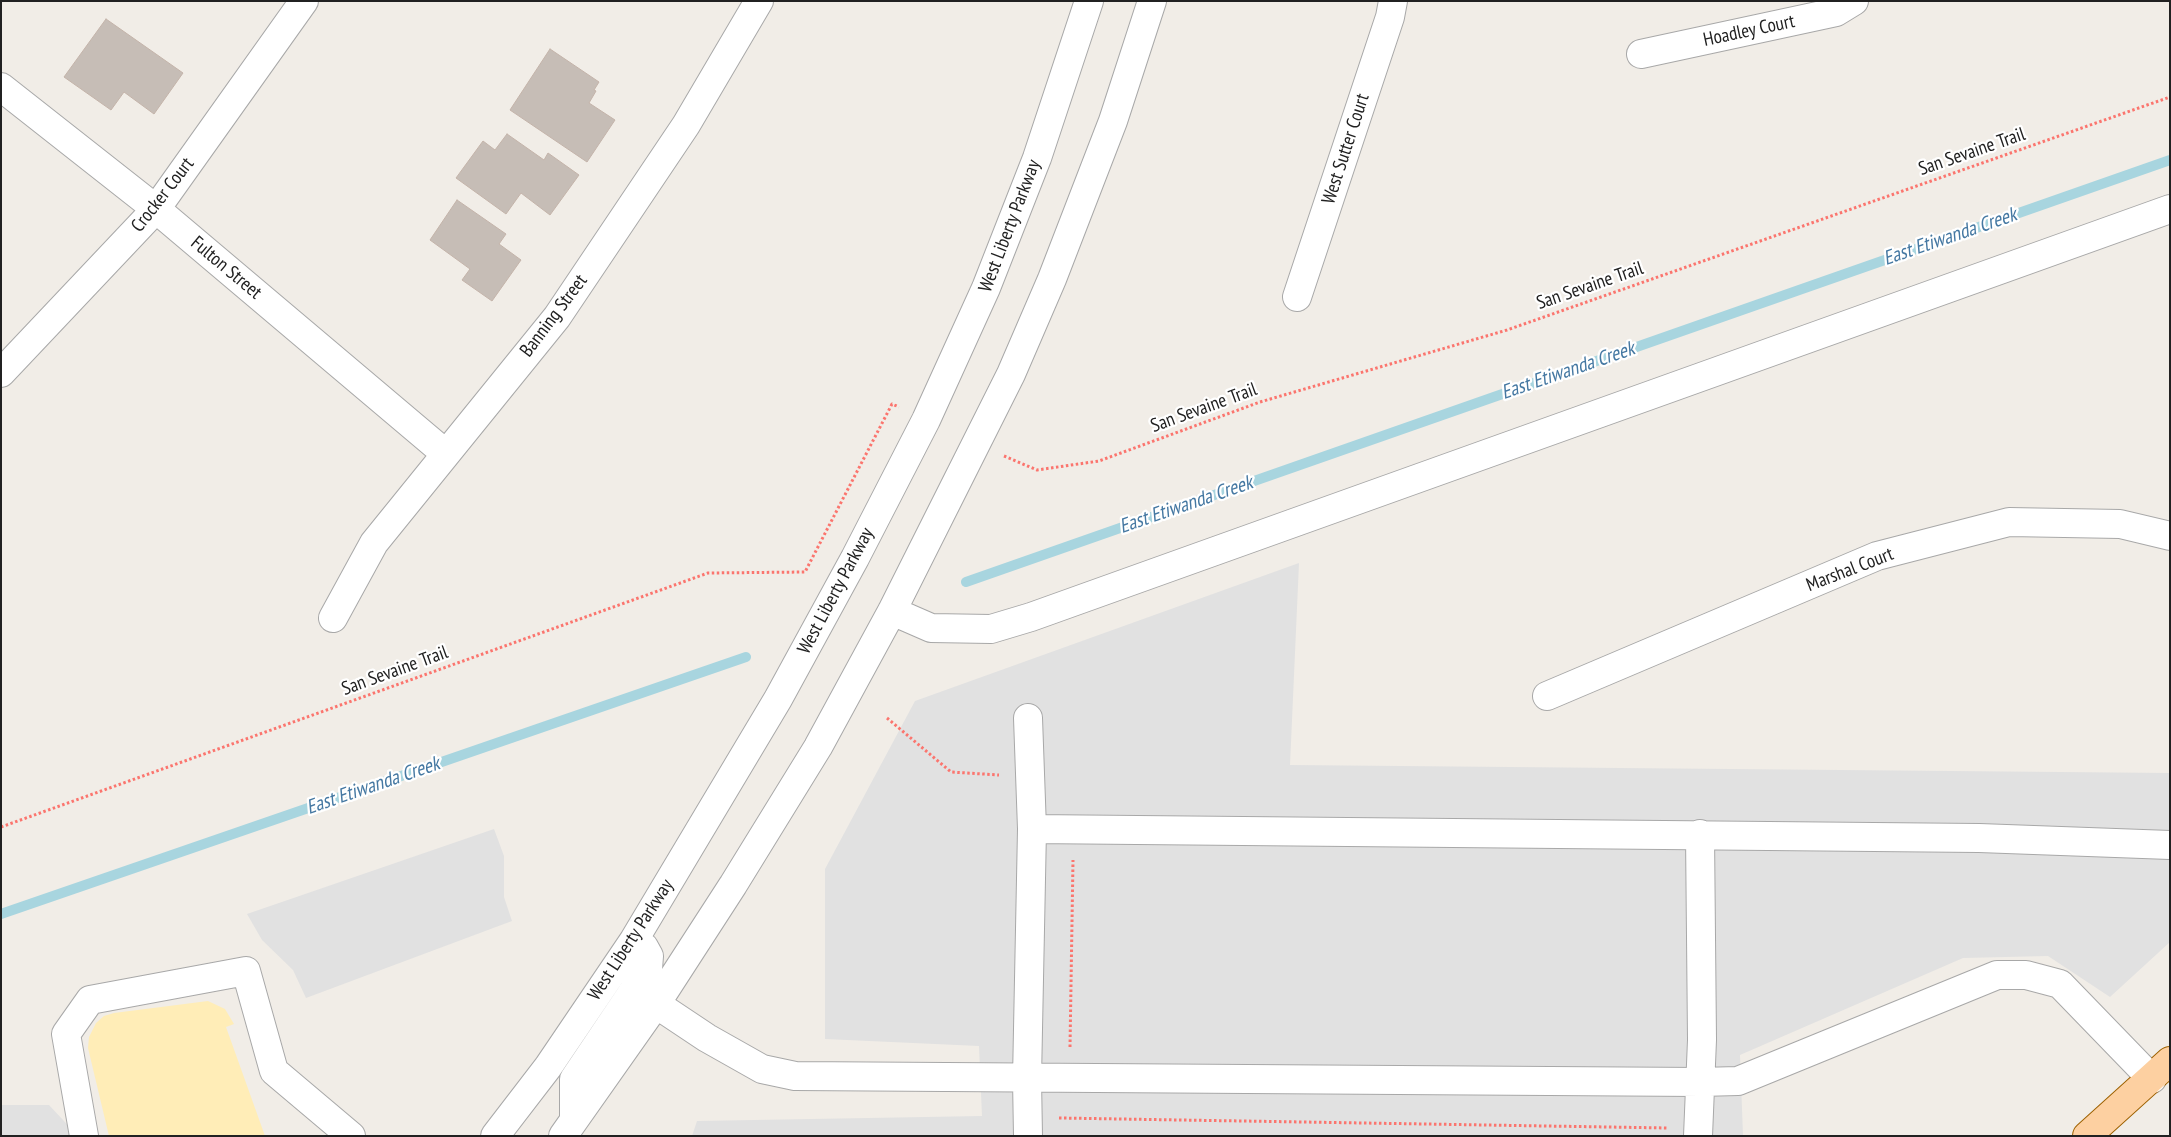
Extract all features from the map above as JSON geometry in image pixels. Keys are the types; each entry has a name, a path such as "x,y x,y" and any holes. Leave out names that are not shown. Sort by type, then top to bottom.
{"main road":[{"path":"2087,1136 2161,1070"}],"street":[{"name":"Crocker Court","path":"1,373 156,209 304,1"},
{"name":"Banning Street","path":"333,618 374,543 557,317 686,125 759,1"},
{"name":"West Liberty Parkway","path":"495,1136 548,1067 634,940 778,699 926,420 990,280 1037,158 1089,1"},
{"path":"569,1128 656,1004 813,755 892,611 1011,374 1052,279 1113,121 1152,1"},
{"name":"West Sutter Court","path":"1297,297 1390,17 1393,1"},
{"name":"Hoadley Court","path":"1641,54 1836,12 1854,1"},
{"name":"Fulton Street","path":"1,87 156,209 446,454"},
{"path":"892,611 931,628 992,629 1023,620 2170,209"},
{"name":"Marshal Court","path":"1547,696 1877,556 2009,522 2120,524 2170,536"},
{"path":"1028,718 1032,829 1027,1079 1028,1136"},
{"path":"1032,829 1700,834 1979,838 2170,845"},
{"path":"1698,1136 1700,1082 1700,834"},
{"path":"569,1128 574,1079 648,969 649,956 644,947 634,940"},
{"path":"84,1136 66,1034 90,1000 246,971 274,1071 334,1131"},
{"path":"656,1004 707,1038 762,1069 795,1076 1700,1082 1738,1081 1767,1071 1997,975 2026,975 2060,984 2161,1070"}],"path":[{"name":"San Sevaine Trail","path":"1014,460 1037,470 1099,461 1260,402 1508,330 2170,97"},
{"name":"San Sevaine Trail","path":"1,828 708,573 805,572 892,404"}],"sand":[{"path":"208,1001 225,1009 234,1024 226,1027 265,1136 109,1136 88,1048 89,1037 96,1023 104,1016 114,1013"}],"shaded area":[{"path":"1299,563 1290,765 2170,773 2170,942 2110,997 2048,956 1963,958 1740,1055 1743,1136 692,1136 697,1121 982,1116 979,1046 825,1039 825,869 915,701"},
{"path":"494,829 504,856 504,897 512,921 306,998 293,970 262,940 247,914"},
{"path":"1,1105 49,1105 78,1136 1,1136"}],"building":[{"path":"106,19 183,73 154,114 124,92 111,110 64,77"},
{"path":"550,49 599,82 589,103 615,120 587,162 510,110"},
{"path":"507,134 544,160 548,153 579,175 550,215 521,193 506,214 456,178 483,141 495,150"},
{"path":"457,200 506,234 499,244 521,260 492,301 462,280 470,269 430,240"}],"waterway":[{"name":"East Etiwanda Creek","path":"966,582 2170,160"},
{"name":"East Etiwanda Creek","path":"1,914 746,657"}]}
